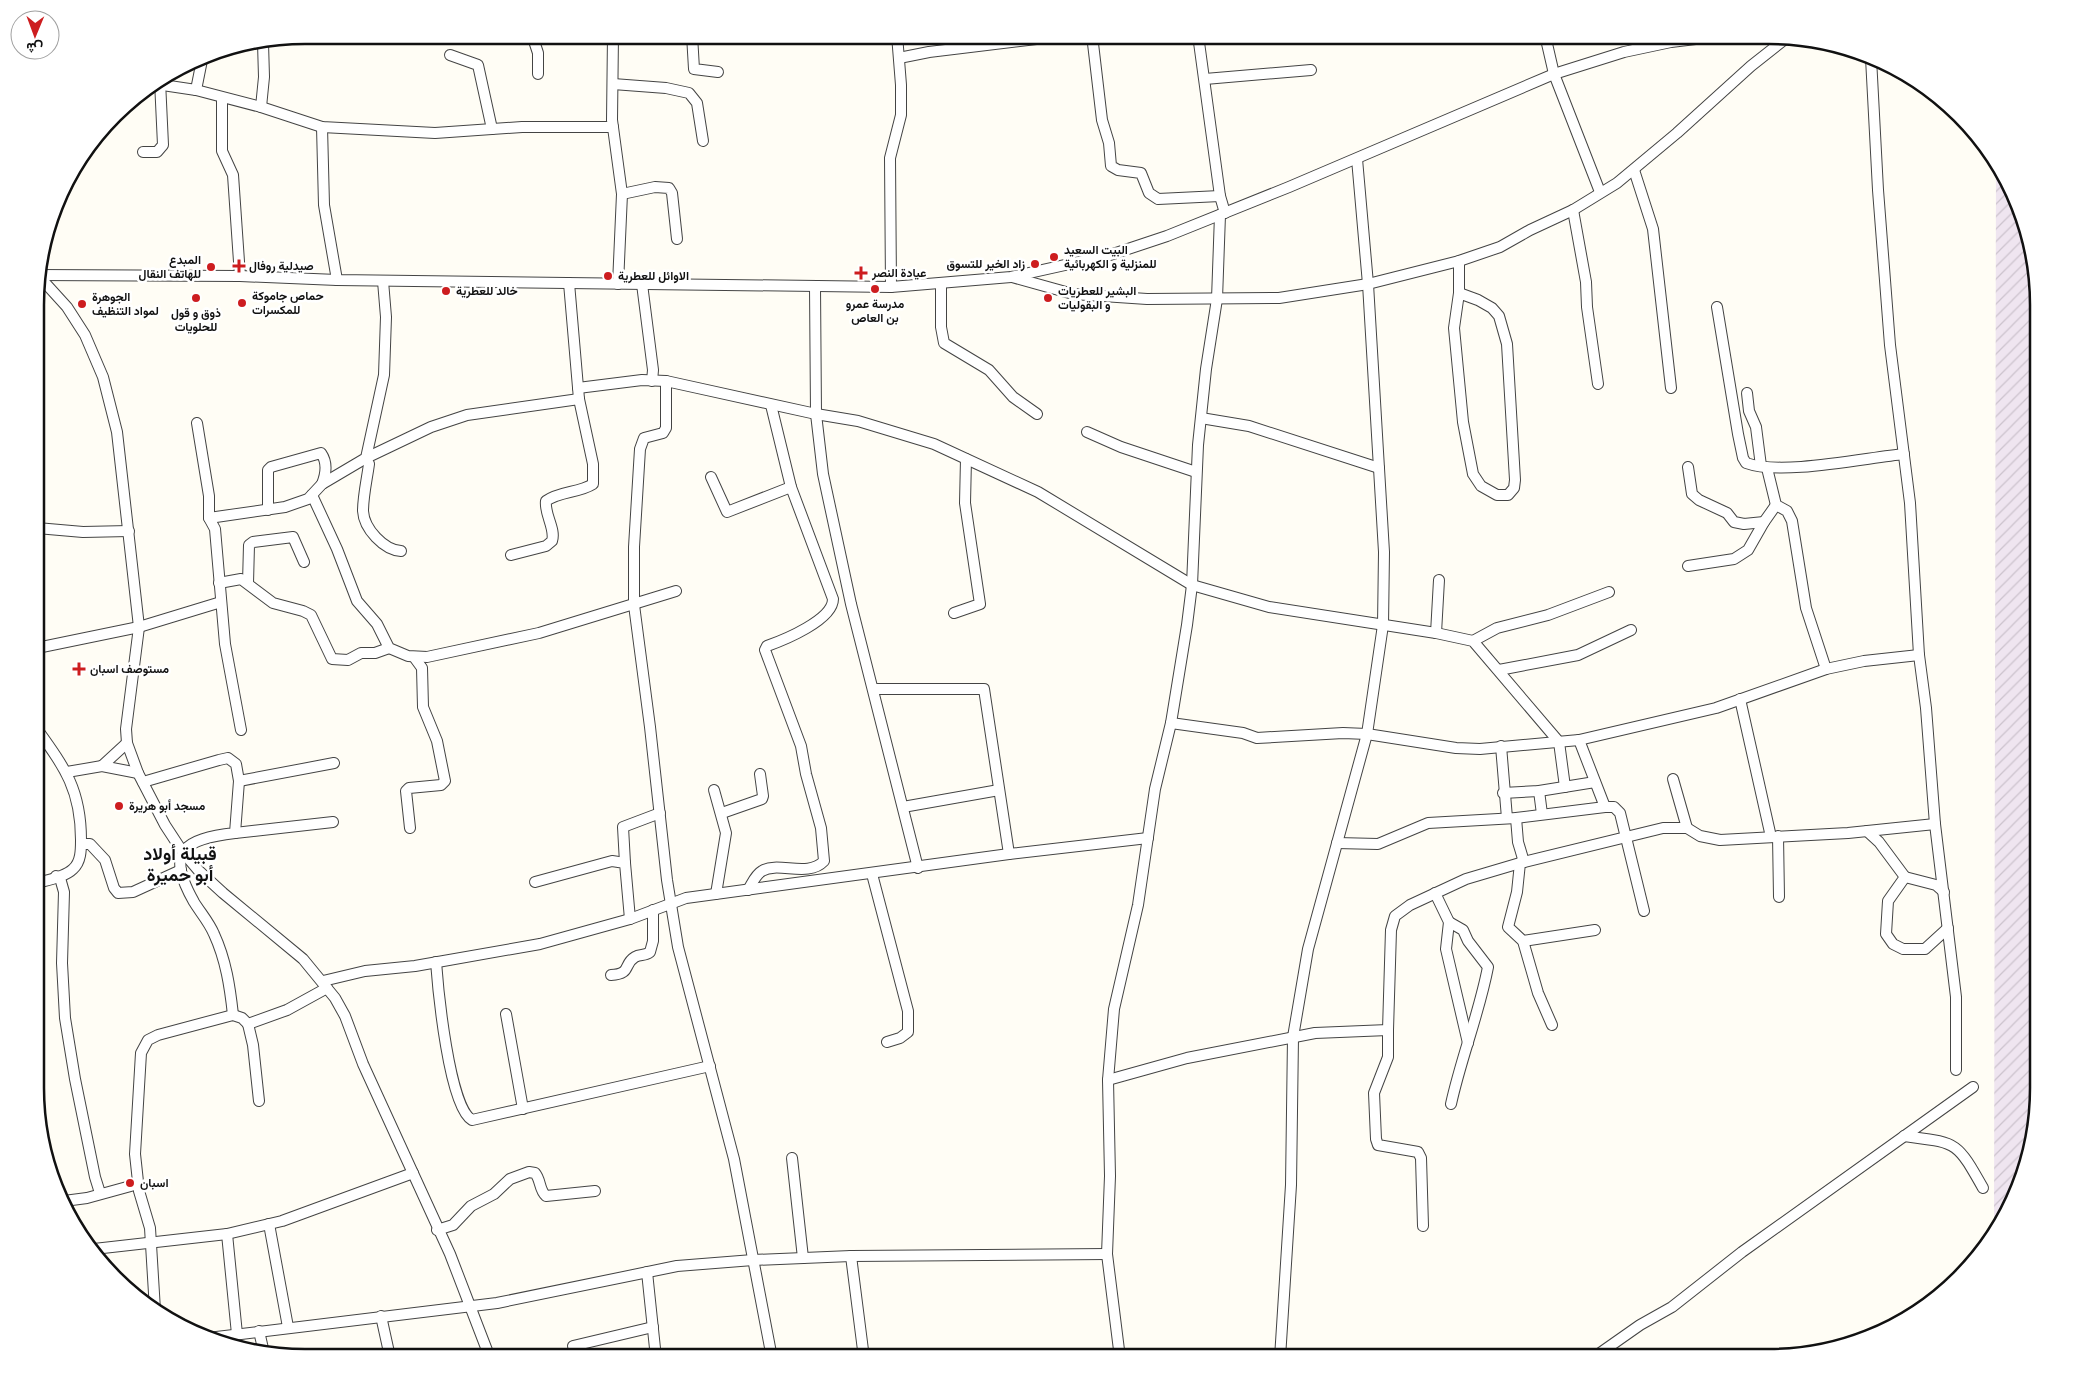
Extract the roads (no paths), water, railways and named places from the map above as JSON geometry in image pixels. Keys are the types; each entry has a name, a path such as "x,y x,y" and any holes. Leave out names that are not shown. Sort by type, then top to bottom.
{"street":[{"path":"535,44 538,53 538,74"},
{"path":"613,44 613,127 622,194 618,284"},
{"path":"693,44 694,68 718,72"},
{"path":"891,287 890,158 901,115 898,44"},
{"path":"899,58 929,52 995,44"},
{"path":"1093,44 1102,120 1110,143 1111,166 1118,170 1141,173 1149,193 1158,199 1220,196"},
{"path":"1119,1349 1107,1254 1110,1176 1108,1080 1116,996 1138,905 1155,789 1171,724 1192,585 1196,472 1201,418 1217,299 1222,214 1199,44"},
{"path":"1547,44 1554,74 1600,192"},
{"path":"46,275 240,276 384,281 815,287 891,287 1011,277 1110,255 1222,214 1357,159 1554,74 1624,52 1662,44"},
{"path":"1011,277 1064,293 1147,299 1279,298 1368,284 1459,261 1500,247 1530,230 1573,210 1634,170 1751,66 1780,44"},
{"path":"261,107 264,77 263,47"},
{"path":"450,55 478,65 492,129"},
{"path":"1871,65 1878,190 1890,336 1910,503 1919,655 1935,824 1956,996 1956,1070"},
{"path":"196,90 201,66"},
{"path":"1205,78 1310,70"},
{"path":"166,84 261,107 322,127 435,133 492,129 613,127"},
{"path":"613,84 666,88 689,92 697,103 703,141"},
{"path":"143,152 157,152 163,145 159,88"},
{"path":"222,98 222,151 233,175 240,276"},
{"path":"322,127 324,205 337,280"},
{"path":"1281,1349 1291,1185 1293,1037 1308,949 1368,734 1383,624 1384,552 1368,284 1357,159"},
{"path":"1634,170 1653,229 1670,388"},
{"path":"622,194 655,188 669,188 672,193 676,239"},
{"path":"1573,210 1586,282 1587,306 1598,384"},
{"path":"1459,261 1459,293 1454,328 1463,422 1473,474 1481,486 1497,495 1508,494 1514,488 1515,480 1507,344 1499,316 1492,308 1459,293"},
{"path":"384,281 386,317 384,375 366,458 369,464 364,516 382,545 388,549 401,551"},
{"path":"45,282 67,307 85,334 103,377 117,432 139,627 135,672 126,716 126,742 138,773 165,826 182,851 206,878 303,959 325,985 344,1016 363,1064 472,1306 487,1349"},
{"path":"511,555 546,546 552,541 553,534 545,507 546,501 560,493 587,488 593,484 592,464 579,399 569,283"},
{"path":"642,284 652,380"},
{"path":"941,284 940,327 944,342 989,370 1013,397 1037,414"},
{"path":"815,287 816,414 823,474 851,604 918,868"},
{"path":"1717,307 1743,458 1746,463 1764,467 1793,467 1904,454"},
{"path":"578,388 652,380 887,429 934,444 1038,492 1192,585 1269,606 1436,633 1473,641 1560,742 1565,787"},
{"path":"666,382 666,428 663,433 644,438 640,449 634,547 634,605 670,902 678,947 734,1159 770,1349"},
{"path":"1747,393 1749,410 1756,427 1764,467 1776,505 1787,510 1792,521 1805,602 1826,669"},
{"path":"209,518 268,510 297,503 312,495 322,484 366,458 432,427 467,415 579,399"},
{"path":"748,890 756,876 767,868 802,869 815,867 824,861 821,828 806,774 801,746 765,650 767,646 790,637 812,624 829,610 833,602 791,487 771,405"},
{"path":"1201,418 1250,426 1379,468"},
{"path":"197,423 209,496 209,518 215,529 225,644 241,730"},
{"path":"1087,432 1121,447 1196,472"},
{"path":"268,510 268,470 271,467 321,453 324,458 326,473 322,484"},
{"path":"954,613 980,604 965,503 966,459"},
{"path":"1688,467 1692,494 1699,500 1726,513 1734,522 1744,524 1764,522"},
{"path":"711,477 727,512 791,487"},
{"path":"312,495 337,548 357,601 377,624 390,648"},
{"path":"1688,566 1734,559 1748,550 1776,505"},
{"path":"44,529 75,532 129,531"},
{"path":"248,583 249,545 253,542 293,538 304,562"},
{"path":"219,583 237,579 248,583 256,592 273,603 303,611 311,616 332,659 348,660 361,653 376,653 390,648 414,657 427,657 539,633 676,591"},
{"path":"1436,633 1439,580"},
{"path":"1473,641 1497,628 1548,614 1609,592"},
{"path":"44,647 139,627 221,602"},
{"path":"1499,670 1578,655 1631,630"},
{"path":"1171,724 1243,733 1263,738 1343,733 1368,734 1456,748 1560,742 1579,740 1672,720 1826,669 1864,661 1919,655"},
{"path":"410,828 406,791 409,788 440,785 445,781 437,741 423,707 422,668 414,657"},
{"path":"874,689 984,689 1009,854"},
{"path":"1740,699 1774,837 1779,897"},
{"path":"44,739 67,772 74,787 79,808 81,844 79,860 75,868 44,880"},
{"path":"1579,740 1605,807"},
{"path":"102,766 126,742"},
{"path":"1501,746 1503,793 1518,842 1522,863 1508,927 1512,934 1523,941 1594,930"},
{"path":"143,782 228,758 236,764 239,781 235,833"},
{"path":"239,781 334,763"},
{"path":"67,772 102,766 138,773"},
{"path":"722,813 762,799 764,796 760,774"},
{"path":"1673,779 1687,828"},
{"path":"1503,793 1539,791 1595,782"},
{"path":"714,790 722,813 726,833 726,843 716,894"},
{"path":"902,807 1000,790"},
{"path":"1539,791 1542,814"},
{"path":"1337,843 1378,844 1428,823 1511,818 1614,807 1619,810 1627,836 1644,911"},
{"path":"630,919 623,826 660,813"},
{"path":"233,1015 226,966 220,946 194,900 181,870 179,862 182,851 198,840 235,833 333,822"},
{"path":"1423,1226 1420,1158 1418,1152 1378,1145 1376,1139 1374,1094 1388,1057 1389,962 1394,919 1398,912 1466,879 1663,828 1687,828 1700,836 1720,840 1866,831 1935,824"},
{"path":"1866,831 1879,842 1905,877 1936,885 1944,892"},
{"path":"248,1024 286,1010 325,985 365,971 436,962 540,944 630,919 670,902 1009,854 1148,838"},
{"path":"81,844 90,844 105,860 114,888 118,893 133,892 181,870"},
{"path":"536,882 612,861 625,863"},
{"path":"872,874 908,1011 908,1032 900,1038 887,1042"},
{"path":"56,876 60,878 64,892 62,964 65,1018 74,1079 100,1194"},
{"path":"1905,877 1888,901 1886,934 1893,944 1903,949 1926,949 1948,928"},
{"path":"1435,893 1448,922 1446,949 1468,1044"},
{"path":"611,975 621,974 627,970 631,961 636,956 650,952 653,941 653,910"},
{"path":"1448,922 1463,930 1468,941 1488,967 1480,1006 1459,1067 1451,1104"},
{"path":"1523,941 1538,993 1552,1025"},
{"path":"436,962 445,1043 456,1089 467,1115 476,1120 710,1066"},
{"path":"506,1014 523,1109"},
{"path":"155,1301 152,1244 150,1228 138,1184 135,1136 140,1062 144,1046 148,1040 158,1035 233,1015 242,1018 248,1024 253,1045 259,1101"},
{"path":"1108,1080 1187,1058 1315,1033 1388,1030"},
{"path":"1606,1349 1640,1325 1672,1307 1742,1252 1972,1086"},
{"path":"1904,1136 1952,1144 1965,1156 1982,1188"},
{"path":"792,1158 802,1258"},
{"path":"437,1230 452,1225 471,1206 494,1194 510,1179 529,1172 535,1173 539,1178 542,1193 546,1196 595,1191"},
{"path":"99,1249 227,1234 269,1224 412,1173"},
{"path":"69,1200 87,1198 138,1184"},
{"path":"269,1224 288,1327"},
{"path":"227,1234 237,1334"},
{"path":"224,1336 472,1306 677,1266 753,1260 851,1256 1107,1254"},
{"path":"851,1256 863,1349"},
{"path":"647,1272 655,1349"},
{"path":"381,1316 388,1349"},
{"path":"573,1346 653,1327"},
{"path":"259,1331 262,1345"}],"place":[{"name":"البيت السعيد للمنزلية و الكهربائية","path":"1054,257"},
{"name":"زاد الخير للتسوق","path":"1035,264"},
{"name":"صيدلية روفال","path":"239,266"},
{"name":"المبدع للهاتف النقال","path":"211,267"},
{"name":"عيادة النصر","path":"861,273"},
{"name":"الاوائل للعطرية","path":"608,276"},
{"name":"مدرسة عمرو بن العاص","path":"875,289"},
{"name":"خالد للعطرية","path":"446,291"},
{"name":"ذوق و قول للحلويات","path":"196,298"},
{"name":"البشير للعطريات و البقوليات","path":"1048,298"},
{"name":"حماص جاموكة للمكسرات","path":"242,303"},
{"name":"الجوهرة لمواد التنظيف","path":"82,304"},
{"name":"مستوصف اسبان","path":"79,669"},
{"name":"مسجد أبو هريرة","path":"119,806"},
{"name":"اسبان","path":"130,1183"}],"district":[{"name":"قبيلة أولاد أبو حميرة","path":"180,864"}]}
